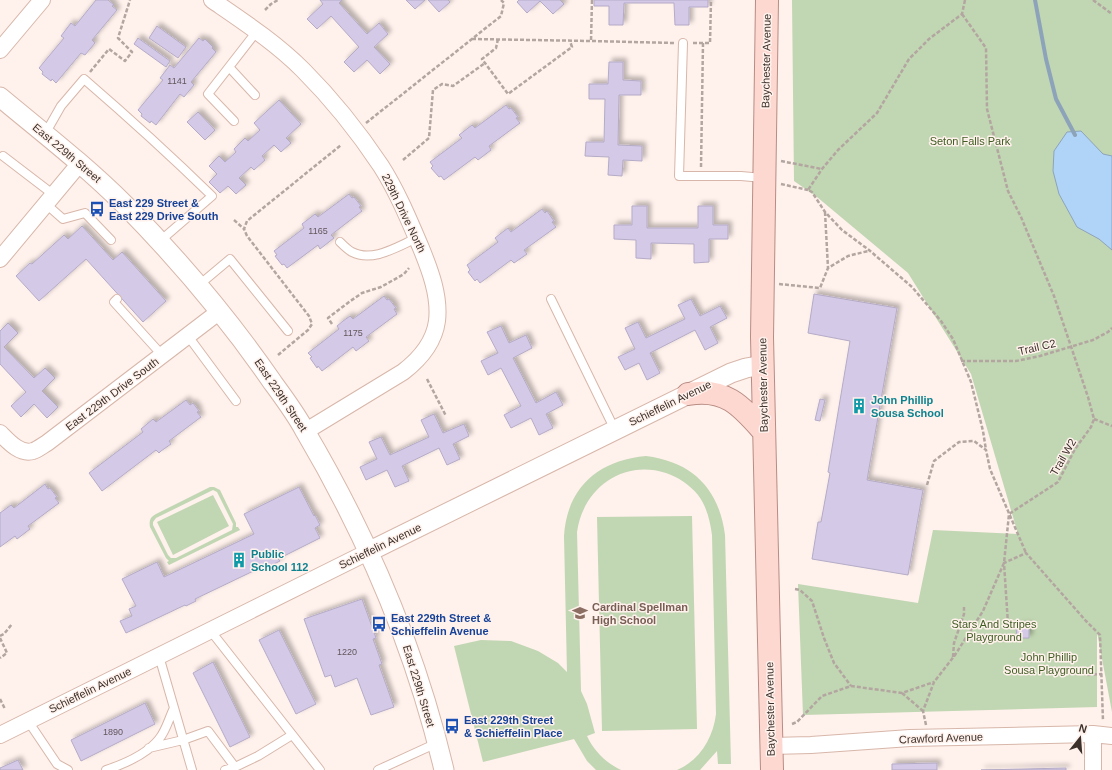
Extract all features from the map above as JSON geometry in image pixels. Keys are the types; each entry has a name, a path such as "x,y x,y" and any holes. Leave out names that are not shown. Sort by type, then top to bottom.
{"main road":[{"name":"Baychester Avenue","path":"767,0 762,365 772,770"},
{"path":"688,394 697,392 715,394 733,401 742,408 764,432"}],"street":[{"path":"0,50 42,0"},
{"name":"229th Drive North","path":"212,0 273,43 303,70 355,132 381,167 403,207 426,258 435,293 438,308 437,322 433,336 426,350 416,362 403,372 306,431"},
{"name":"East 229th Street","path":"0,97 80,163 160,242 220,310 256,358 306,431 329,471 380,577 405,640 424,698 444,770"},
{"path":"0,259 80,163"},
{"name":"East 229th Drive South","path":"0,433 18,449 25,452 33,451 47,443 220,310"},
{"name":"Schieffelin Avenue","path":"0,735 688,394 736,371 762,365"},
{"path":"1093,770 1103,735"},
{"name":"Crawford Avenue","path":"771,746 929,738 1103,735"}],"lane":[{"path":"234,121 208,94 257,31"},
{"path":"683,43 678,169 679,176 741,176 764,168"},
{"path":"229,67 255,95"},
{"path":"45,134 61,106 84,79 142,129 212,196 160,242"},
{"path":"3,156 50,200 63,219 85,213 111,240"},
{"path":"340,242 352,252 365,255 377,255 417,238"},
{"path":"198,285 230,259 288,331"},
{"path":"117,299 114,302 162,355"},
{"path":"551,299 615,430"},
{"path":"188,336 236,401"},
{"path":"210,630 320,770"},
{"path":"159,656 192,770"},
{"path":"106,770 136,757 150,748 160,738 174,708"},
{"path":"28,721 57,764 68,770"},
{"path":"150,748 183,740 208,731 235,767"},
{"path":"225,770 258,756 292,735"},
{"path":"378,770 437,743"}],"path":[{"path":"84,79 109,49 124,61 132,52 118,38 130,0"},
{"path":"265,10 278,0"},
{"path":"355,132 501,16 504,3 501,0"},
{"path":"591,41 592,0"},
{"path":"472,39 710,43 711,0"},
{"path":"808,190 822,169 838,150 877,113 909,59 929,39 962,14 965,0"},
{"path":"1093,0 1112,14"},
{"path":"962,14 986,48 987,109 1008,191 1022,217 1054,296 1094,419 1112,426"},
{"path":"498,39 496,48 482,59 508,94 572,47 570,40"},
{"path":"678,169 700,169 703,43"},
{"path":"403,160 429,138 433,90 442,84 453,86 485,63"},
{"path":"244,229 248,221 341,145"},
{"path":"764,168 822,169"},
{"path":"764,168 791,187 812,192 825,212 842,230 869,250 912,287 941,321 953,339 971,382 983,431 990,469 1026,553 1086,622 1100,635 1103,735"},
{"path":"762,282 820,288 828,268 825,212"},
{"path":"234,220 244,229 247,236 309,316 312,324 308,330 278,356"},
{"path":"828,268 848,256 869,250"},
{"path":"332,324 328,318 349,302 362,293 381,288 404,274 410,268"},
{"name":"Trail C2","path":"961,361 1016,360 1040,356 1093,340 1108,332 1112,328"},
{"path":"427,379 446,416"},
{"name":"Trail W2","path":"1009,514 1058,482 1075,449 1091,427 1094,419"},
{"path":"927,485 934,461 959,442 974,441 986,450"},
{"path":"1008,624 1004,563 1009,514"},
{"path":"929,738 923,711 934,682 953,658 983,611 1004,563 1026,553"},
{"path":"795,589 800,590 812,601 834,663 851,686"},
{"path":"953,658 954,643 964,614 964,607"},
{"path":"0,658 7,654 0,637 12,624"},
{"path":"1087,675 1102,674"},
{"path":"792,724 796,722 822,696 851,686 902,693 934,682"},
{"path":"902,693 923,711"},
{"path":"0,699 5,709"}],"green space":[{"name":"Seton Falls Park","path":"792,0 1112,0 1112,712 1097,632 1097,707 803,715 798,584 918,603 933,530 1018,534 971,374 908,273 817,197 794,181"},
{"path":"646,456 663,459 677,464 701,480 710,491 717,504 722,519 725,535 731,764 718,764 717,751 700,770 677,770 685,766 699,754 704,747 712,731 716,714 712,535 706,509 695,491 675,477 666,473 650,470 634,470 620,474 607,481 596,491 587,503 577,532 581,691 587,704 595,733 587,736 593,747 601,756 610,764 621,770 596,770 587,761 574,739 483,762 454,646 481,640 511,641 538,651 558,663 567,672 564,536 566,519 571,503 588,479 600,470 614,463"},
{"path":"210,487 214,487 220,490 236,523 236,527 240,530 169,565 167,562 169,561 150,527 150,519 156,514","holes":["213,490 217,492 233,524 232,530 176,558 171,558 168,555 153,525 153,522 156,518"]},
{"path":"213,495 229,526 173,555 157,522"},
{"path":"692,516 697,729 602,731 597,517"}],"water":[{"path":"1081,131 1103,154 1112,156 1112,250 1099,239 1077,227 1059,194 1053,171 1054,151 1067,132"}],"building":[{"path":"96,0 108,0 117,10 92,40 95,43 85,55 81,53 56,83 52,79 51,81 42,74 43,72 39,68 64,38 61,36 71,23 75,26"},
{"path":"320,0 342,0 339,3 367,34 379,23 388,34 374,47 390,64 380,74 367,60 354,72 344,62 359,47 331,16 317,29 307,19 323,4"},
{"path":"406,0 425,0 415,9"},
{"path":"428,0 448,0 450,2 439,12"},
{"path":"519,0 560,0 564,4 553,14 540,1 527,13 517,2"},
{"path":"594,0 708,0 708,7 689,7 689,25 675,25 674,3 624,3 623,25 609,25 609,6 594,6"},
{"path":"157,26 186,47 178,58 149,38"},
{"path":"138,38 170,61 166,67 134,44"},
{"path":"199,38 203,41 205,39 216,52 191,82 194,85 184,97 180,94 156,125 151,121 150,123 141,116 142,114 138,110 163,80 160,78 170,65 174,68"},
{"path":"609,62 623,62 623,80 641,81 641,95 619,95 618,145 642,146 642,161 623,160 622,176 608,175 609,157 585,156 586,142 604,142 605,99 589,99 589,84 608,84"},
{"path":"279,100 301,124 286,138 291,143 281,152 274,145 262,156 265,160 254,170 251,167 239,178 246,185 236,194 228,186 220,193 209,182 217,174 209,166 219,156 225,162 236,152 234,149 245,138 248,141 260,130 254,123"},
{"path":"506,105 509,109 511,108 518,117 516,118 520,123 489,146 491,150 478,160 475,157 444,180 441,176 439,177 431,168 433,166 430,162 462,138 459,135 472,125 475,128"},
{"path":"198,112 215,130 205,140 187,122"},
{"path":"349,194 352,198 354,197 361,206 359,207 362,211 331,235 334,238 320,249 318,245 287,268 284,264 282,265 275,256 277,255 274,251 304,228 302,224 315,214 318,217"},
{"path":"632,206 647,206 647,228 698,228 698,206 713,206 713,225 728,225 728,239 709,239 709,262 694,263 694,244 651,243 651,259 636,258 636,240 614,239 614,225 632,225"},
{"path":"542,209 545,213 547,211 556,227 524,250 527,254 514,263 511,260 480,283 477,279 475,281 468,272 470,270 467,265 498,242 495,238 508,228 511,232"},
{"path":"82,226 113,260 122,252 166,301 143,322 86,259 39,301 16,276 30,263 32,264 64,235 68,239"},
{"name":"John Phillip Sousa School","path":"814,294 897,308 867,480 923,490 908,575 812,559 818,522 821,522 830,473 828,472 850,341 808,333"},
{"path":"384,296 387,300 389,299 396,308 394,309 397,314 366,337 369,341 356,351 353,347 322,371 318,366 317,368 310,358 312,357 308,353 339,329 337,326 343,321 350,316 353,319"},
{"path":"691,299 700,316 720,306 727,318 710,327 718,343 705,350 695,330 650,353 660,373 647,380 639,363 625,370 618,357 635,349 625,328 638,322 646,338 685,319 678,305"},
{"path":"8,323 18,333 4,347 34,378 45,368 55,378 42,391 58,407 47,418 34,404 21,417 11,406 26,392 0,364 0,331"},
{"path":"501,326 509,343 526,335 532,348 513,358 536,403 556,392 563,405 546,414 553,428 539,435 531,418 511,428 504,415 521,406 501,368 488,375 481,361 498,353 487,332"},
{"path":"820,399 825,400 820,421 815,420"},
{"path":"186,400 190,405 193,403 199,411 197,412 201,417 169,441 171,444 159,453 156,450 102,491 89,473 143,432 141,429 153,419 156,422"},
{"path":"434,414 443,433 464,424 469,436 453,444 460,459 447,465 439,448 402,466 409,481 395,487 387,470 366,480 360,467 377,459 369,442 381,437 390,455 429,437 421,420"},
{"path":"45,484 57,497 55,498 59,503 28,526 30,529 17,539 15,536 0,547 0,513 11,505 14,508"},
{"name":"Public School 112","path":"299,487 320,525 315,528 320,538 278,559 280,561 270,566 268,564 195,599 196,601 186,606 185,605 126,633 120,621 132,616 129,609 136,606 122,579 157,562 164,577 254,534 244,514"},
{"path":"362,599 376,638 373,639 382,664 379,665 394,707 371,715 357,678 335,687 331,675 325,677 304,619"},
{"path":"1029,626 1029,638 1017,638 1016,627"},
{"path":"279,630 316,704 296,714 259,640"},
{"path":"213,662 250,737 230,747 193,673"},
{"path":"145,703 155,724 81,761 71,740"},
{"path":"18,760 23,770 0,770 0,768"},
{"path":"937,763 937,770 892,770 892,764"},
{"path":"1066,768 1066,770 981,770"}],"waterway":[{"path":"1035,0 1046,59 1056,99 1075,135"}],"place":[{"name":"East 229 Street & East 229 Drive South","path":"97,209"},
{"name":"John Phillip Sousa School","path":"859,406"},
{"name":"Public School 112","path":"239,560"},
{"name":"Cardinal Spellman High School","path":"580,613"},
{"name":"East 229th Street & Schieffelin Avenue","path":"379,624"},
{"name":"East 229th Street & Schieffelin Place","path":"452,726"}],"park label":[{"name":"Stars And Stripes Playground","path":"994,630"},
{"name":"John Phillip Sousa Playground","path":"1049,663"}]}
